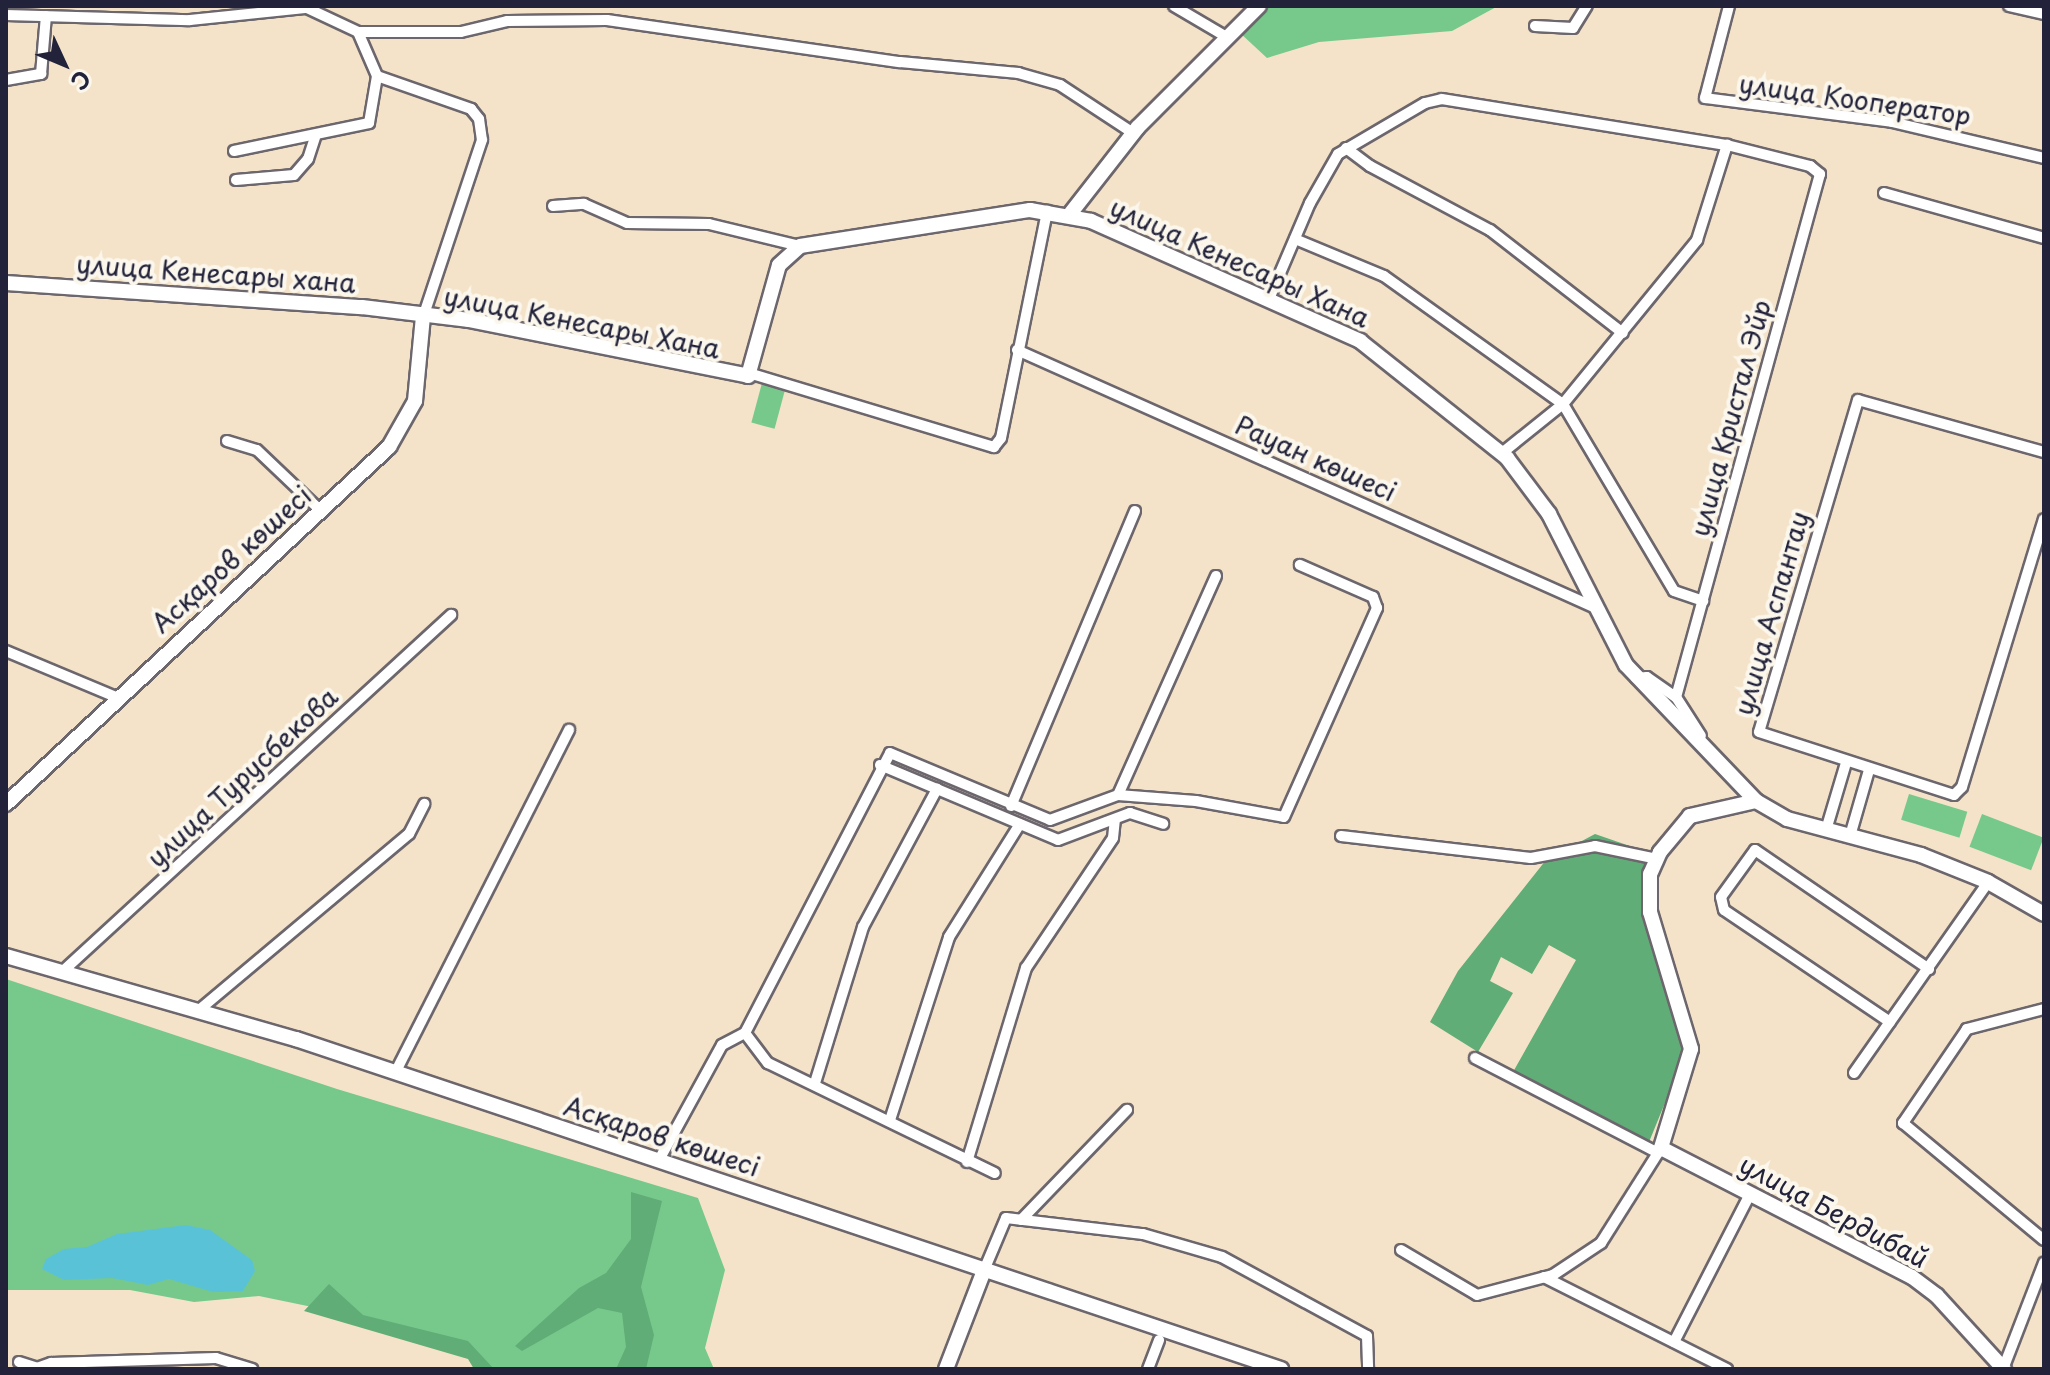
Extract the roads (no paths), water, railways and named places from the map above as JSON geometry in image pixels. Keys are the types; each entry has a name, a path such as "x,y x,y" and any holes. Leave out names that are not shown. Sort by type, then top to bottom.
{"street":[{"path":"1174,6 1225,36"},
{"path":"1070,214 1133,133 1225,36 1259,6"},
{"path":"1535,26 1573,28 1587,6"},
{"name":"улица Кооператор","path":"1729,6 1705,98 1892,122 2044,158"},
{"path":"2009,6 2044,14"},
{"path":"6,15 46,16 71,11 307,8 358,32 461,32 507,21 607,20 900,62 1018,73 1060,85 1133,133"},
{"path":"6,80 41,74 46,16"},
{"path":"234,151 315,137 369,123 377,76 358,32"},
{"path":"377,76 471,109 481,128 467,195 423,317"},
{"name":"улица Кристал Эйр","path":"1269,299 1327,169 1346,148 1398,114 1442,99 1727,145 1810,166 1821,181 1676,697"},
{"path":"236,180 294,175 308,159 315,137"},
{"path":"1502,453 1563,404 1697,240 1727,145"},
{"path":"1346,148 1370,166 1490,230 1623,333"},
{"path":"1884,193 2044,238"},
{"path":"553,206 584,204 627,223 709,224 800,246"},
{"path":"752,374 994,447 1001,438 1047,211"},
{"name":"улица Кенесары Хана","path":"423,317 469,320 738,377 752,374 779,265 800,246 1047,211 1070,214 1360,341 1502,453 1529,481 1549,514 1596,608 1636,678 1756,801 1787,819 1850,836 1988,882 2044,914"},
{"path":"1295,239 1336,252 1384,276 1563,404 1674,591 1703,601"},
{"name":"улица Кенесары хана","path":"6,283 362,307 423,317"},
{"name":"Асқаров көшесі","path":"6,804 116,697 389,447 407,424 415,401 423,317"},
{"name":"Рауан көшесі","path":"1017,350 1596,608"},
{"name":"улица Аспантау","path":"2044,452 1858,400 1757,725 1766,737 1944,795 1954,795 1962,787 2044,519"},
{"path":"227,441 257,450 320,510"},
{"path":"1011,806 1135,511"},
{"path":"659,1160 717,1052 745,1033 884,756 895,754 1011,806 1056,821 1118,795 1196,801 1285,816 1377,608 1373,597 1300,565"},
{"path":"1118,795 1216,576"},
{"name":"улица Турусбекова","path":"63,971 451,615"},
{"path":"6,651 116,697"},
{"path":"1636,678 1647,677 1676,697 1714,760"},
{"path":"395,1073 569,730"},
{"path":"1826,830 1846,763"},
{"path":"880,765 896,775 1058,840 1130,813 1163,824"},
{"path":"1850,836 1869,770"},
{"path":"815,1083 863,927 937,789"},
{"path":"1401,1250 1477,1295 1544,1277 1584,1258 1601,1243 1660,1151 1691,1057 1647,900 1657,859 1696,812 1756,801"},
{"path":"199,1010 409,834 424,804"},
{"path":"967,1162 1026,968 1113,838 1115,820"},
{"path":"890,1120 949,937 1020,824"},
{"path":"1341,836 1531,858 1595,846 1657,859"},
{"path":"1890,1022 1724,910 1721,897 1746,861 1755,850 1929,969"},
{"path":"1854,1073 1988,882"},
{"path":"6,949 24,959"},
{"path":"6,956 24,959"},
{"name":"Асқаров көшесі","path":"24,959 199,1010 395,1073 1281,1369"},
{"path":"2044,1009 1967,1029 1903,1123 2044,1240"},
{"path":"745,1033 768,1063 815,1083 967,1162 995,1173"},
{"path":"1475,1058 1660,1151"},
{"path":"1021,1220 1127,1110"},
{"name":"улица Бердибай","path":"1660,1151 1912,1277 1937,1296 2003,1369"},
{"path":"1674,1342 1749,1196"},
{"path":"946,1369 1006,1218 1120,1229 1222,1257 1367,1336 1368,1369"},
{"path":"2003,1369 2044,1263"},
{"path":"1544,1277 1727,1369"},
{"path":"1148,1369 1159,1340"},
{"path":"19,1362 37,1369 51,1363 216,1358 252,1369"},
{"path":"190,1359 197,1369"}],"water":[{"path":"186,1225 210,1230 252,1260 255,1271 243,1291 213,1292 169,1279 148,1285 112,1278 64,1280 42,1269 46,1259 64,1249 87,1247 117,1234"}]}
